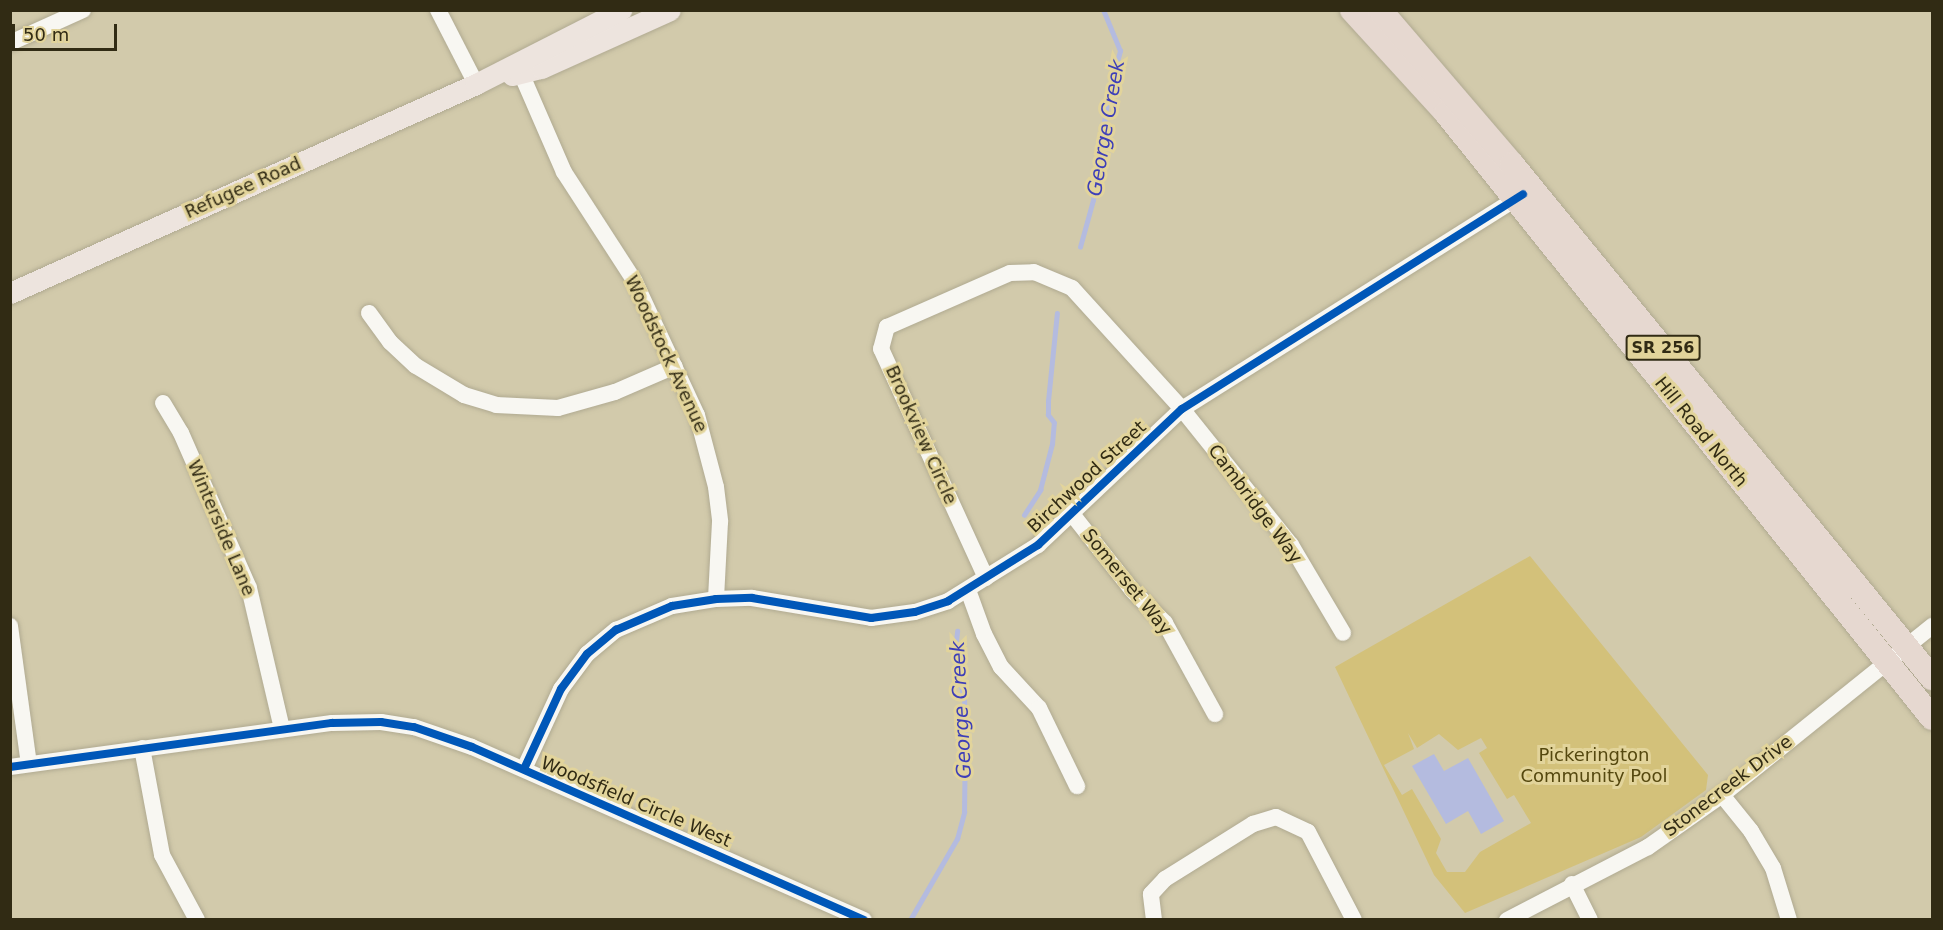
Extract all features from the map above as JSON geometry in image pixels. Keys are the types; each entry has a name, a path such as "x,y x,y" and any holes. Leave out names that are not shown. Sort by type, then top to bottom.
{"highway":[{"name":"Hill Road North","path":"1352,10 1519,197 1932,718"},
{"name":"Hill Road North","path":"1380,10 1512,164 1932,678"}],"main road":[{"name":"Refugee Road","path":"10,293 476,84 519,68 621,10"},
{"name":"Refugee Road","path":"519,68 541,68 670,10"}],"street":[{"path":"40,10 47,26"},
{"path":"10,43 82,10"},
{"path":"438,10 476,84"},
{"name":"Woodstock Avenue","path":"519,68 564,172 634,280 697,415 716,487 720,522 716,599"},
{"name":"Birchwood Street","path":"524,769 561,689 599,642 650,613 716,599 752,598 871,618 931,608 968,590 1038,545 1182,409 1519,197"},
{"name":"Brookview Circle","path":"986,578 881,349 887,327 1010,273 1034,272 1072,288 1182,409"},
{"path":"369,313 390,342 416,366 464,395 496,405 543,410 566,407 615,392 675,366"},
{"name":"Winterside Lane","path":"163,403 181,433 249,588 282,729"},
{"name":"Cambridge Way","path":"1182,409 1291,544 1343,633"},
{"name":"Somerset Way","path":"1072,514 1132,590 1165,623 1215,714"},
{"path":"968,590 984,634 1001,667 1039,708 1077,786"},
{"path":"10,626 29,764"},
{"name":"Stonecreek Drive","path":"1507,920 1572,884 1648,847 1722,795 1932,626"},
{"name":"Woodsfield Circle West","path":"10,767 282,729 353,722 414,727 524,769 864,920"},
{"path":"142,748 162,855 178,890 197,920"},
{"path":"1722,795 1751,831 1773,868 1789,920"},
{"path":"1154,920 1151,894 1165,879 1253,824 1276,817 1308,832 1354,920"},
{"path":"1572,884 1590,920"}],"green space":[{"name":"Pickerington Community Pool","path":"1530,556 1708,775 1706,790 1641,837 1465,913 1434,875 1335,667","holes":["1408,733 1417,748 1439,734 1458,750 1481,738 1487,748 1479,753 1507,799 1514,795 1531,823 1480,852 1465,872 1447,872 1436,853 1441,839 1412,789 1402,795 1384,765 1414,749"]}],"water":[{"path":"1434,754 1444,771 1468,758 1504,821 1481,834 1468,811 1446,824 1412,766"}],"waterway":[{"name":"George Creek","path":"1080,247 1093,200 1108,94 1120,51 1103,10"},
{"name":"George Creek","path":"1024,515 1040,490 1052,444 1054,423 1048,415 1048,401 1057,313"},
{"name":"George Creek","path":"910,920 957,839 964,812 964,699 954,657 957,631"}],"cycle path":[{"path":"524,769 561,689 587,654 616,630 672,606 716,599 752,598 871,618 915,612 948,601 1038,545 1182,409 1523,194"},
{"path":"10,767 332,723 381,722 414,727 472,747 864,920"}]}
